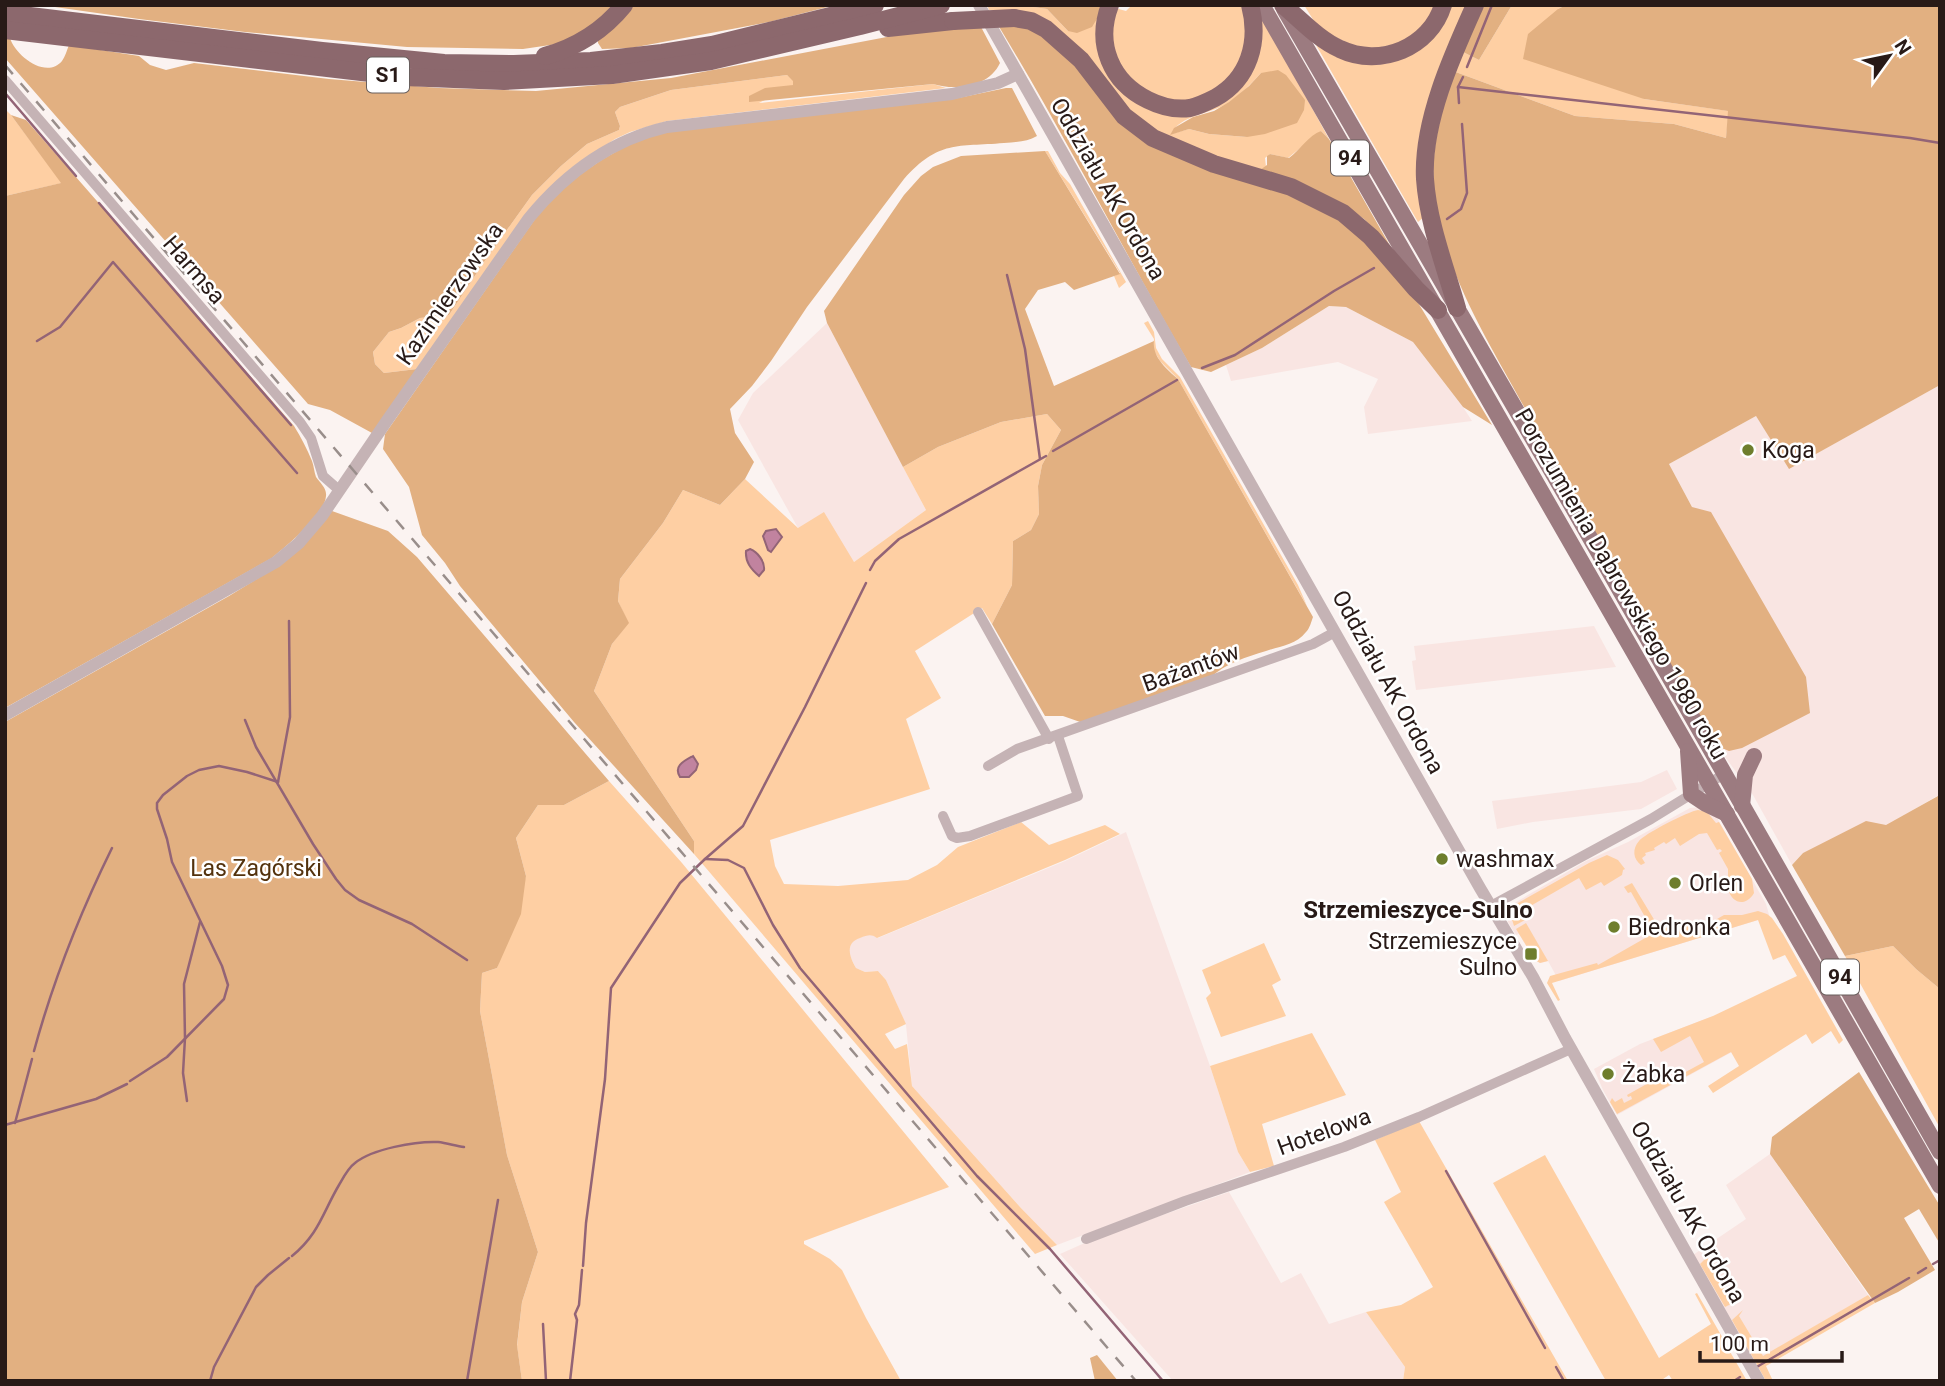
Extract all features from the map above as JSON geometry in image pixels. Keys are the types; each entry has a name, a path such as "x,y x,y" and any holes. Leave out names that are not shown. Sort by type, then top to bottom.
{"highway":[{"path":"514,65 578,44 599,31 624,5"},
{"name":"S1","path":"5,13 444,63 514,65 591,61 662,53 724,42 875,5"},
{"path":"1110,5 1106,24 1107,51 1122,83 1151,102 1174,108 1189,108 1223,93 1238,79 1246,66 1251,55 1254,32 1250,5"},
{"path":"1283,5 1336,47 1354,55 1371,57 1403,50 1418,41 1431,29 1443,5"},
{"path":"1457,308 1432,220 1425,165 1429,132 1443,84 1475,5"},
{"name":"S1","path":"5,30 404,77 505,81 612,75 711,61 935,7"},
{"path":"860,26 891,28 1014,18 1031,21 1046,29 1080,60 1124,116 1153,138 1214,164 1291,187 1343,213 1371,237 1438,310"}],"main road":[{"name":"Porozumienia Dąbrowskiego 1980 roku","path":"1262,5 1940,1186"},
{"name":"Porozumienia Dąbrowskiego 1980 roku","path":"1283,5 1940,1152"},
{"path":"1688,745 1691,794 1727,814"},
{"path":"1742,806 1745,775 1754,756"}],"street":[{"name":"Oddziału AK Ordona","path":"979,5 1755,1373"},
{"name":"Kazimierzowska","path":"5,715 276,562 299,543 322,516 529,218 569,177 604,151 642,134 667,127 952,94 998,83 1018,74"},
{"name":"Harmsa","path":"6,81 300,422 311,438 323,476 338,490"},
{"path":"943,816 951,836 957,838 970,836 1078,796 1053,737 978,611"},
{"name":"Bażantów","path":"988,766 1017,749 1312,644 1335,632"},
{"path":"1491,906 1638,826 1724,774"},
{"name":"Hotelowa","path":"1086,1239 1185,1201 1344,1147 1419,1117 1571,1049"}],"shaded area":[{"path":"987,5 1021,5 1047,9 1068,31 1098,17 1099,45 1154,111 1243,86 1250,77 1260,51 1259,11 1329,139 1321,131 1288,158 1270,154 1265,158 1266,167 1260,170 1181,146 1140,121 1016,11 989,10","holes":["1261,73 1247,137 1209,134 1189,129 1171,134 1181,123 1228,103"]},
{"path":"1132,5 1244,5 1248,43 1234,75 1198,101 1154,99 1119,69 1111,36 1115,8 1126,11"},
{"path":"1304,5 1438,5 1433,18 1409,41 1364,51 1319,29"},
{"path":"1451,5 1468,5 1424,217 1418,222 1312,38 1355,63 1389,63 1403,58"},
{"path":"1512,5 1566,5 1558,9 1644,99 1729,111 1726,138 1674,124 1575,116 1453,71 1463,52 1479,60"},
{"path":"787,75 794,81 793,85 759,103 933,84 946,88 667,121 615,139 570,169 417,369 384,373 375,364 373,352 389,332 420,318 449,315 532,195 587,144 619,130 615,112 620,107 671,90"},
{"path":"5,109 11,115 62,183 5,196"},
{"path":"1045,151 1048,151 1060,173 1070,184 1126,282 1119,288 1114,276 1120,273"},
{"path":"1329,306 1346,307 1413,342 1472,421 1368,434 1364,407 1378,379 1338,362 1231,381 1226,365 1262,348"},
{"path":"1148,321 1162,359 1180,377 1298,585 1307,606 1178,379 1160,361 1153,349 1154,339 1144,323"},
{"path":"827,323 926,510 854,562 798,528 738,420 753,393"},
{"path":"1940,385 1940,800 1937,796 1886,826 1803,853 1792,865 1753,795 1717,746 1692,507 1669,464 1756,416 1790,468"},
{"path":"1047,414 1061,430 1042,465 1038,486 1039,514 1031,530 1013,541 1012,585 992,624 982,608 915,651 941,698 906,719 930,789 770,840 775,866 784,884 838,886 908,880 937,865 958,847 1021,822 1049,845 1105,825 1120,834 1065,860 877,938 869,935 855,940 850,947 850,955 856,968 865,972 878,971 886,980 906,1024 885,1034 895,1049 907,1044 912,1086 1057,1245 1035,1254 694,854 694,841 594,691 612,644 628,623 618,601 620,579 663,523 683,490 720,505 745,479 798,528 824,512 854,562 926,510 903,467 938,447 1001,422"},
{"path":"776,529 782,537 771,552 763,536 766,531"},
{"path":"750,549 758,555 763,564 764,570 759,576 748,562 746,551"},
{"path":"1594,626 1616,667 1416,690 1412,661 1416,660 1414,646"},
{"path":"693,756 698,764 696,770 689,777 680,777 679,767"},
{"path":"1667,770 1677,789 1641,809 1497,829 1492,801 1641,782"},
{"path":"609,781 682,863 949,1187 804,1241 804,1244 830,1259 842,1270 901,1381 522,1381 517,1346 522,1302 538,1252 507,1155 480,1011 482,973 497,968 526,876 516,838 538,805 564,805"},
{"path":"1700,807 1716,816 1766,904 1770,918 1559,981 1548,961 1540,963 1535,960 1508,922 1507,910 1511,905 1586,861 1628,842 1690,808"},
{"path":"1698,810 1707,812 1716,823 1719,822 1752,879 1754,893 1747,900 1736,901 1730,894 1728,889 1736,887 1733,882 1728,888 1728,869 1719,853 1722,851 1717,850 1707,833 1699,834 1680,846 1675,838 1666,844 1664,842 1654,848 1655,850 1645,853 1642,858 1645,863 1641,865 1636,860 1635,847 1639,841 1657,828"},
{"path":"1126,832 1238,1152 1250,1172 1057,1245 912,1086 906,1025 886,980 878,971 865,972 856,968 849,954 850,947 853,940 867,935 878,938 1065,861"},
{"path":"1607,855 1618,860 1625,869 1622,875 1604,886 1601,882 1586,890 1579,878 1527,908 1530,914 1514,926 1510,913 1516,904"},
{"path":"1632,883 1661,931 1668,927 1670,931 1677,927 1679,930 1691,924 1696,931 1724,915 1742,915 1758,911 1767,914 1783,934 1843,1040 1839,1044 1831,1031 1812,1044 1806,1034 1713,1093 1708,1086 1739,1066 1731,1052 1617,1114 1610,1102 1612,1098 1615,1102 1622,1098 1624,1103 1632,1099 1627,1095 1661,1076 1657,1069 1663,1067 1671,1080 1704,1062 1690,1036 1661,1052 1653,1039 1713,1016 1797,976 1785,955 1773,960 1758,920 1552,983 1560,1000 1558,1001 1547,983 1550,976 1597,963 1598,965 1654,933 1631,892 1628,893 1624,887"},
{"path":"1526,923 1548,961 1540,963 1535,960 1516,929"},
{"path":"1264,943 1281,980 1272,985 1286,1016 1221,1037 1206,998 1211,993 1202,970"},
{"path":"1893,946 1940,989 1940,1128 1845,956"},
{"path":"1713,1016 1732,1052 1617,1115 1594,1069 1640,1044"},
{"path":"1312,1033 1346,1095 1262,1124 1274,1166 1250,1172 1238,1152 1210,1066"},
{"path":"1419,1121 1568,1381 1403,1381 1405,1367 1366,1312 1401,1305 1433,1287 1384,1202 1401,1192 1375,1140"},
{"path":"1770,1154 1868,1295 1754,1362 1693,1255 1746,1219 1726,1185"},
{"path":"1545,1155 1659,1358 1711,1324 1695,1294 1697,1293 1725,1342 1723,1344 1747,1381 1673,1381 1669,1375 1660,1381 1606,1381 1493,1183"},
{"path":"1229,1192 1281,1283 1301,1273 1329,1324 1366,1312 1405,1367 1403,1381 1173,1381 1060,1254 1096,1238"},
{"path":"1707,1257 1731,1301 1737,1301 1725,1307 1700,1264"},
{"path":"1868,1295 1875,1303 1766,1366 1773,1381 1766,1381 1732,1320 1743,1310 1739,1316 1763,1356"}],"green space":[{"path":"41,5 617,5 594,27 557,44 523,49 407,47 245,32"},
{"path":"630,5 835,5 769,22 631,48 602,49 598,39"},
{"path":"1020,5 1101,5 1092,27 1077,33 1068,31 1047,9"},
{"path":"1482,5 1512,5 1479,60 1463,52"},
{"path":"1566,5 1940,5 1940,385 1789,469 1756,416 1669,464 1692,507 1711,512 1806,677 1810,713 1742,748 1729,751 1717,746 1489,343 1464,294 1438,217 1433,178 1434,160 1439,126 1453,71 1575,116 1674,124 1726,138 1728,111 1644,99 1523,59 1528,34"},
{"path":"980,25 1000,63 988,77 971,85 952,87 933,84 749,102 749,96 765,88 793,85 787,75 671,90 620,107 615,112 619,130 587,144 532,195 449,315 420,318 389,332 373,352 375,364 384,373 417,369 372,433 330,410 308,404 5,58 5,39 10,38 24,58 40,67 48,68 62,61 69,45 139,56 150,65 166,70 194,63 329,79 439,88 536,91 671,78 892,36"},
{"path":"998,25 1020,25 1045,37 1065,54 1116,115 1339,216 1411,291 1492,425 1463,407 1413,342 1346,307 1329,306 1262,348 1211,372 1191,367"},
{"path":"1278,70 1286,75 1305,100 1304,110 1297,123 1247,137 1209,134 1189,129 1170,135 1174,128 1193,117 1214,111 1229,102 1261,73"},
{"path":"1012,88 1037,136 1021,141 950,148 928,157 916,166 807,307 752,386 730,409 735,433 754,462 745,479 720,505 683,490 663,523 620,579 618,601 629,623 612,644 594,691 694,841 694,854 574,722 460,586 422,535 409,487 383,449 385,434 542,209 566,186 606,157 651,136 670,132 958,98"},
{"path":"11,115 26,120 294,426 326,496 324,504 312,521 272,558 5,708 5,196 61,183"},
{"path":"1321,131 1329,139 1393,251 1364,219 1347,207 1260,170 1267,165 1267,156 1270,154 1289,158"},
{"path":"1045,151 1120,274 1074,290 1065,282 1038,290 1025,309 1054,386 1154,341 1155,352 1165,367 1178,379 1313,617 1307,630 1293,642 1236,661 1210,678 1083,723 1063,716 1045,716 992,624 1012,585 1013,541 1031,530 1039,514 1038,486 1042,465 1061,430 1047,414 1001,422 938,447 903,467 827,323 824,311 904,195 933,167 961,156"},
{"name":"Las Zagórski","path":"332,511 388,531 417,557 609,781 564,805 538,805 516,838 526,876 521,914 497,968 482,973 480,1011 507,1155 538,1252 522,1302 517,1345 522,1381 5,1381 5,722 278,566"},
{"path":"1938,796 1940,989 1893,946 1845,956 1792,865 1803,853 1866,821 1886,825"},
{"path":"1859,1072 1940,1206 1940,1244 1919,1209 1904,1218 1935,1270 1875,1303 1770,1154 1772,1137"},
{"path":"1097,1355 1118,1381 1095,1381 1090,1358"}],"waterway":[{"path":"1467,67 1492,5"},
{"path":"1458,87 1463,77"},
{"path":"1459,103 1458,87 1940,143"},
{"path":"5,93 76,176"},
{"path":"1447,219 1461,209 1467,193 1462,124"},
{"path":"99,203 291,425"},
{"path":"37,341 60,327 113,262 297,473"},
{"path":"1202,368 1235,355 1374,268"},
{"path":"1007,275 1025,349 1040,459"},
{"path":"1053,451 1177,380"},
{"path":"870,570 875,561 899,539 1046,456"},
{"path":"583,1266 605,1079 611,988 680,883 743,826 866,583"},
{"path":"278,782 290,717 289,621"},
{"path":"245,720 256,747 313,844 345,890 359,900 412,924 467,960"},
{"path":"130,1081 167,1057 224,999 228,985 222,966 172,862 157,803 187,776 199,770 219,766 278,782"},
{"path":"34,1051 68,948 112,848"},
{"path":"705,859 728,860 744,868 773,925 800,968 977,1176 1050,1249 1163,1381"},
{"path":"187,1101 183,1073 184,984 200,922"},
{"path":"15,1123 32,1059"},
{"path":"5,1125 96,1099 127,1084"},
{"path":"292,1256 315,1231 348,1170 363,1158 383,1150 418,1143 438,1142 464,1147"},
{"path":"1446,1171 1545,1348"},
{"path":"467,1381 498,1200"},
{"path":"210,1381 214,1367 256,1287 289,1258"},
{"path":"1933,1264 1940,1260"},
{"path":"1918,1273 1926,1268"},
{"path":"570,1381 577,1320 575,1314 579,1305 582,1270"},
{"path":"1755,1368 1909,1278"},
{"path":"543,1324 546,1381"},
{"path":"1556,1367 1564,1381"},
{"path":"1734,1381 1740,1377"}],"railway":[{"path":"5,65 1136,1381"}],"place":[{"name":"Koga","path":"1748,450"},
{"name":"washmax","path":"1442,859"},
{"name":"Orlen","path":"1675,883"},
{"name":"Biedronka","path":"1614,927"},
{"name":"Strzemieszyce Sulno","path":"1531,954"},
{"name":"Żabka","path":"1608,1074"}],"district":[{"name":"Strzemieszyce-Sulno","path":"1418,910"}]}
